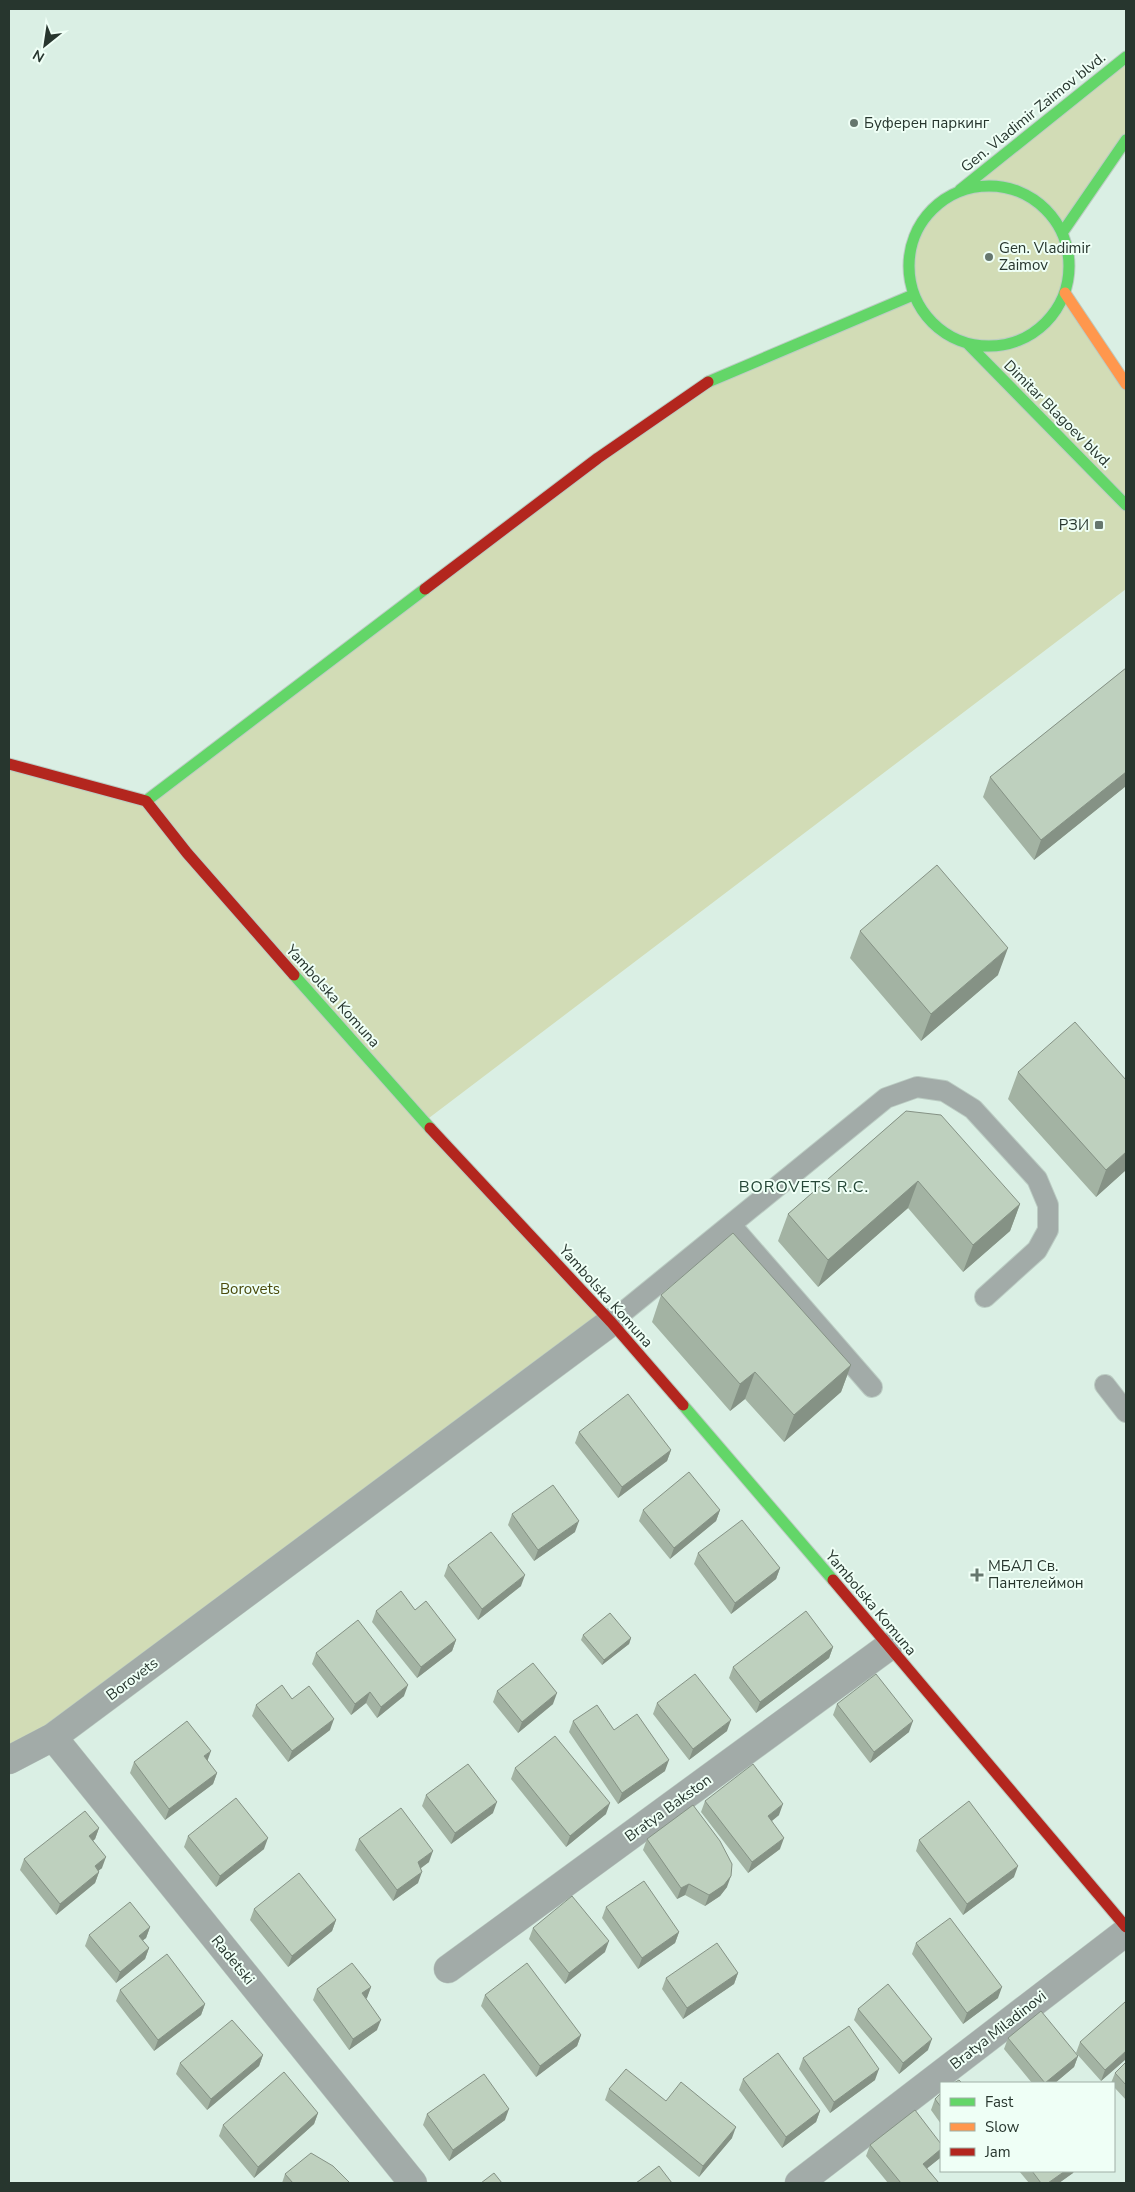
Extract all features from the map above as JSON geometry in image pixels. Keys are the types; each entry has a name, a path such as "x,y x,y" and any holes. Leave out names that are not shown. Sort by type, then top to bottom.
{"street":[{"name":"Gen. Vladimir Zaimov blvd.","path":"959,191 1126,57"},
{"path":"1062,233 1126,140"},
{"path":"982,186 1007,188 1030,197 1049,213 1062,233 1069,273 1064,293 1053,314 1036,330 1015,342 991,346 968,344 945,333 926,316 913,295 908,270 910,246 920,222 937,204 959,191 982,186"},
{"path":"1064,293 1126,384"},
{"path":"9,764 146,801 598,458 714,378 913,295"},
{"name":"Dimitar Blagoev blvd.","path":"968,344 1126,505"},
{"name":"Yambolska Komuna","path":"146,801 187,853 424,1122 611,1322 768,1503 1126,1927"},
{"name":"Borovets","path":"9,1760 53,1737 611,1322"},
{"name":"Bratya Bakston","path":"448,1969 888,1647"},
{"name":"Radetski","path":"53,1737 413,2183"},
{"name":"Bratya Miladinovi","path":"799,2183 1126,1932"}],"lane":[{"path":"611,1322 886,1098 917,1087 944,1091 973,1109 1037,1180 1048,1205 1048,1230 1037,1250 984,1297"},
{"path":"730,1225 872,1387"},
{"path":"1105,1385 1126,1412"}],"green space":[{"path":"1126,57 1126,140 1062,233 1068,263 1065,293 1126,384 1126,589 425,1121 611,1322 9,1760 9,764 146,801 714,378 913,295 910,261 916,234 922,222 944,201"}],"building":[{"path":"1126,668 1126,772 1041,840 990,777"},
{"path":"937,865 1008,948 931,1014 860,931"},
{"path":"1075,1022 1126,1080 1126,1152 1106,1170 1018,1072"},
{"path":"906,1111 941,1115 1020,1204 973,1245 918,1181 828,1260 788,1214"},
{"path":"733,1233 851,1365 794,1415 755,1372 740,1384 661,1295"},
{"path":"628,1394 671,1450 622,1487 579,1432"},
{"path":"689,1472 720,1510 674,1548 643,1510"},
{"path":"553,1485 579,1521 538,1550 512,1514"},
{"path":"742,1520 780,1568 735,1603 698,1553"},
{"path":"491,1532 525,1575 482,1609 448,1565"},
{"path":"401,1591 415,1610 426,1601 456,1640 421,1667 376,1611"},
{"path":"806,1611 833,1647 760,1702 733,1667"},
{"path":"610,1613 631,1638 604,1660 583,1635"},
{"path":"358,1620 408,1685 381,1707 370,1692 355,1704 316,1653"},
{"path":"533,1663 557,1693 522,1722 497,1691"},
{"path":"695,1674 731,1720 693,1749 657,1703"},
{"path":"876,1674 913,1721 874,1752 837,1704"},
{"path":"282,1685 292,1699 309,1686 334,1719 292,1751 256,1705"},
{"path":"597,1705 614,1730 637,1714 669,1760 622,1793 573,1721"},
{"path":"187,1721 211,1751 204,1756 217,1773 169,1809 134,1762"},
{"path":"555,1736 610,1803 570,1836 515,1768"},
{"path":"468,1764 497,1802 455,1833 426,1795"},
{"path":"753,1764 783,1804 768,1816 784,1838 752,1862 705,1801"},
{"path":"236,1798 268,1838 220,1876 188,1836"},
{"path":"969,1801 1018,1866 967,1904 919,1840"},
{"path":"693,1805 720,1841 732,1864 731,1876 724,1885 709,1895 689,1884 681,1888 647,1839"},
{"path":"401,1808 433,1851 418,1862 422,1872 397,1890 359,1839"},
{"path":"85,1811 99,1828 89,1836 106,1857 95,1866 99,1872 60,1904 24,1859"},
{"path":"299,1873 336,1920 292,1956 254,1909"},
{"path":"644,1881 679,1932 642,1958 606,1907"},
{"path":"572,1896 609,1941 569,1973 533,1928"},
{"path":"130,1902 150,1927 139,1936 149,1948 120,1972 89,1935"},
{"path":"950,1918 1002,1987 967,2013 916,1943"},
{"path":"717,1943 738,1973 687,2008 666,1978"},
{"path":"167,1954 205,2004 158,2040 120,1990"},
{"path":"352,1963 371,1987 362,1993 381,2020 353,2039 317,1989"},
{"path":"527,1963 581,2035 540,2066 485,1995"},
{"path":"888,1984 932,2039 903,2063 858,2009"},
{"path":"1125,2002 1126,2051 1105,2070 1080,2042"},
{"path":"1041,2011 1078,2056 1044,2082 1008,2038"},
{"path":"232,2020 263,2055 211,2099 180,2063"},
{"path":"849,2026 879,2069 834,2102 803,2058"},
{"path":"778,2053 820,2111 786,2137 743,2079"},
{"path":"1126,2062 1126,2085 1115,2073"},
{"path":"626,2069 666,2101 681,2082 736,2127 703,2166 609,2089"},
{"path":"284,2072 318,2113 258,2167 223,2125"},
{"path":"484,2074 509,2109 453,2150 427,2114"},
{"path":"940,2094 940,2106 935,2099"},
{"path":"915,2110 940,2143 940,2150 923,2164 939,2183 901,2183 870,2145"},
{"path":"311,2153 333,2166 350,2183 293,2183 285,2174"},
{"path":"659,2166 672,2183 636,2183"},
{"path":"1033,2172 1064,2172 1048,2183 1041,2183"},
{"path":"494,2173 502,2183 481,2183"}],"traffic: fast":[{"path":"960,190 1126,57"},
{"path":"1062,233 1126,140"},
{"path":"989,186 1020,192 1040,204 1051,215 1063,235 1069,266 1063,297 1051,317 1040,328 1020,340 989,346 958,340 938,328 927,317 915,297 909,266 915,235 927,215 938,204 958,192 989,186"},
{"path":"708,382 913,295"},
{"path":"968,344 1126,505"},
{"path":"146,801 425,589"},
{"path":"294,975 430,1128"},
{"path":"683,1405 833,1580"}],"traffic: slow":[{"path":"1065,293 1126,384"}],"traffic: jam":[{"path":"425,589 598,458 708,382"},
{"path":"9,764 146,801 187,853 294,975"},
{"path":"430,1128 611,1322 683,1405"},
{"path":"833,1580 1126,1927"}],"place":[{"name":"Буферен паркинг","path":"854,123"},
{"name":"Gen. Vladimir Zaimov","path":"989,257"},
{"name":"РЗИ","path":"1099,525"},
{"name":"МБАЛ Св. Пантелеймон","path":"977,1575"}],"district":[{"name":"BOROVETS R.C.","path":"804,1186"}]}
